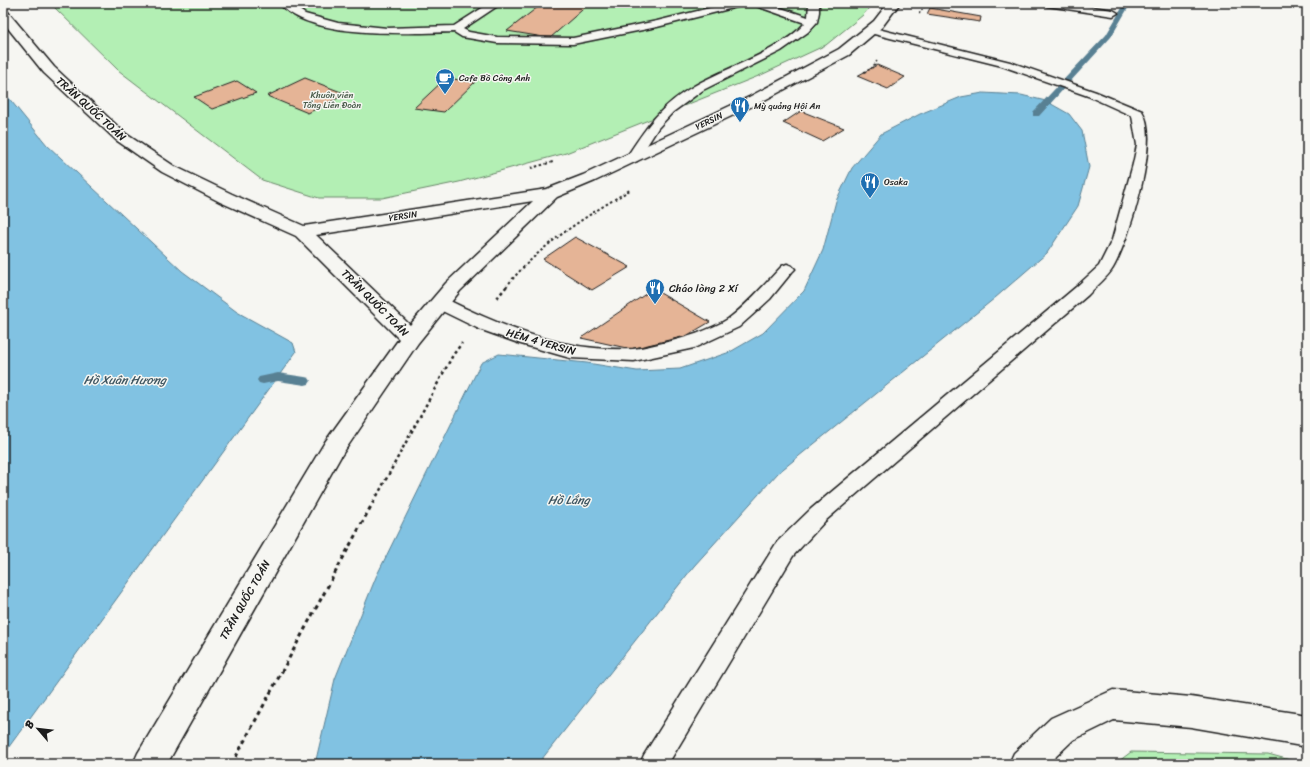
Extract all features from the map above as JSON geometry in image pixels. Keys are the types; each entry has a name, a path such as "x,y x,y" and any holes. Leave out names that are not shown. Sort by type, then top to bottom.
{"main road":[{"name":"YERSIN","path":"302,232 551,193 589,178 754,100 844,52 878,24 894,3"},
{"name":"TRẦN QUỐC TOẢN","path":"3,14 49,70 121,137 168,169 226,198 302,232 411,338 333,449 149,764"},
{"name":"YERSIN","path":"411,338 453,287 551,193"},
{"path":"1025,764 1062,729 1113,705 1191,712 1307,731"}],"lane":[{"path":"284,3 302,16 337,26 387,31 456,29 497,3"},
{"path":"456,29 466,35 497,40 573,41 657,24 741,3 757,3 812,22"},
{"path":"632,158 655,124 668,110 699,88 765,55 797,35 812,22 815,9 814,3"},
{"path":"1047,3 1113,13"},
{"path":"653,764 785,549 818,515 1082,291 1105,268 1119,240 1140,164 1143,145 1138,114 1092,94 1006,64 870,30"},
{"name":"HẺM 4 YERSIN","path":"440,303 479,322 527,340 570,352 634,355 688,344 733,323 764,295 787,269"}],"path":[{"path":"863,72 871,69 899,38 927,3"},
{"path":"232,764 453,355 522,267 581,219 636,187"}],"green space":[{"name":"Khuôn viên Tổng Liên Đoàn","path":"50,3 873,3 863,15 826,45 761,75 566,153 459,182 382,198 319,198 262,180 118,70"},
{"path":"1131,752 1268,754 1305,764 1115,764"}],"water":[{"name":"Hồ Xuân Hương","path":"3,91 47,145 182,271 237,312 293,343 296,352 3,755"},
{"name":"Hồ Lắng","path":"983,93 1021,95 1046,101 1069,114 1082,131 1089,167 1078,206 1047,253 995,298 778,473 694,566 538,764 315,764 335,679 376,577 481,363 499,354 587,363 637,371 680,369 730,352 763,333 804,291 823,250 836,201 852,168 881,134 920,114 961,97"}],"building":[{"path":"543,3 590,3 550,38 507,31"},
{"path":"930,8 981,17 980,22 927,14"},
{"path":"877,65 905,77 888,89 857,76"},
{"path":"305,78 346,94 308,113 267,96"},
{"name":"Cafe Bồ Công Anh","path":"446,78 475,82 444,112 414,108"},
{"path":"237,81 256,93 212,109 194,97"},
{"path":"801,111 844,128 822,141 783,123"},
{"path":"575,237 630,267 592,290 543,259"},
{"name":"Cháo lòng 2 Xí","path":"653,289 710,322 686,336 631,349 581,338"}],"waterway":[{"path":"1036,114 1109,36 1128,3"},
{"path":"263,380 278,377 305,381"}],"place":[{"name":"Cafe Bồ Công Anh","path":"445,95"},
{"name":"Mỳ quảng Hội An","path":"740,123"},
{"name":"Osaka","path":"870,199"},
{"name":"Cháo lòng 2 Xí","path":"655,305"}]}
